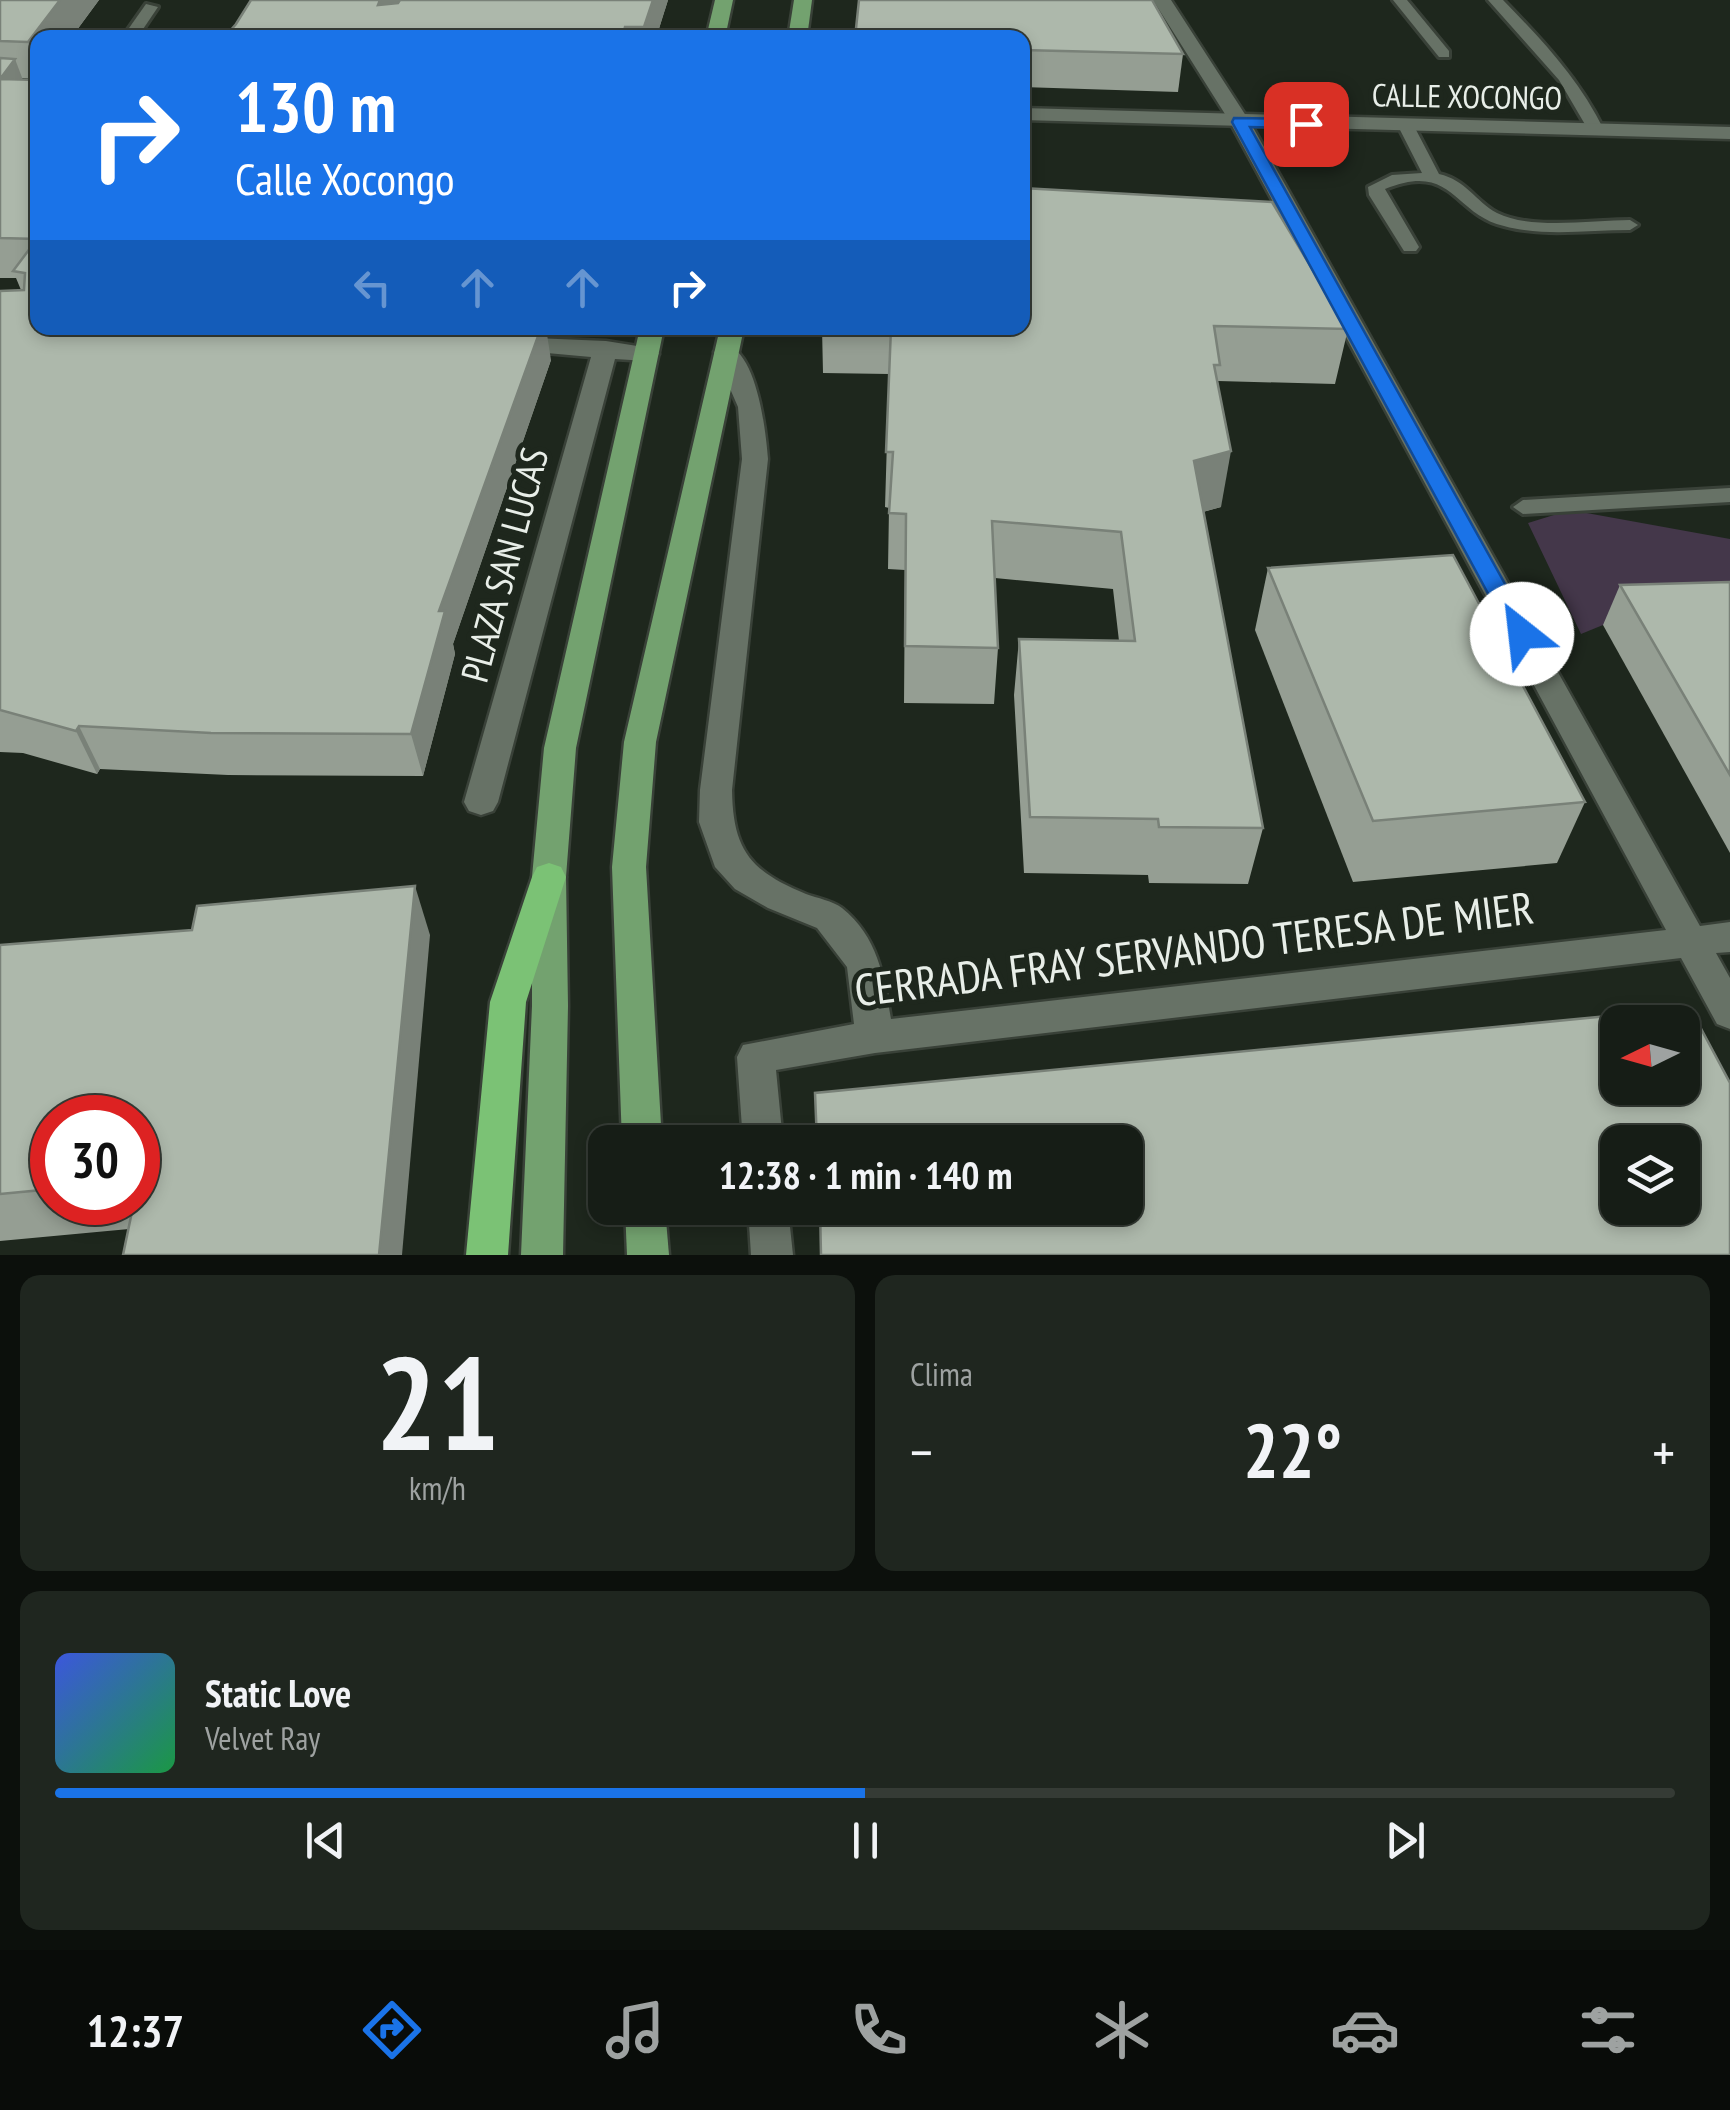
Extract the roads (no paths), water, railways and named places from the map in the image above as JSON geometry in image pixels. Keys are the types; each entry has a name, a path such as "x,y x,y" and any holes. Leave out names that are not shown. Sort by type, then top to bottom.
{"highway":[{"path":"487,1255 508,1002 549,877"}],"main road":[{"path":"717,30 724,0"},
{"path":"798,30 803,0"},
{"path":"641,1125 629,867 640,742 729,340"},
{"path":"542,1255 550,1006 549,877 560,748 649,341"},
{"path":"647,1225 648,1255"}],"street":[{"path":"1162,0 1240,122 1730,1013"},
{"name":"CALLE XOCONGO","path":"1030,114 1730,133"},
{"path":"729,340 751,407 755,459 716,790 716,822 727,857 747,879 829,918 864,962 875,1037"},
{"path":"487,343 606,348 649,341"},
{"name":"PLAZA SAN LUCAS","path":"480,802 606,348"},
{"name":"CERRADA FRAY SERVANDO TERESA DE MIER","path":"762,1125 756,1057 875,1037 1730,937"},
{"path":"769,1225 772,1255"}],"lane":[{"path":"1400,0 1444,54"},
{"path":"1496,0 1560,67 1584,102 1596,130"},
{"path":"134,30 150,7"},
{"path":"1406,126 1433,178"},
{"path":"1410,248 1376,194 1376,186 1398,178 1433,178 1461,186 1483,211 1504,222 1630,225"},
{"path":"1523,507 1730,494"}]}
